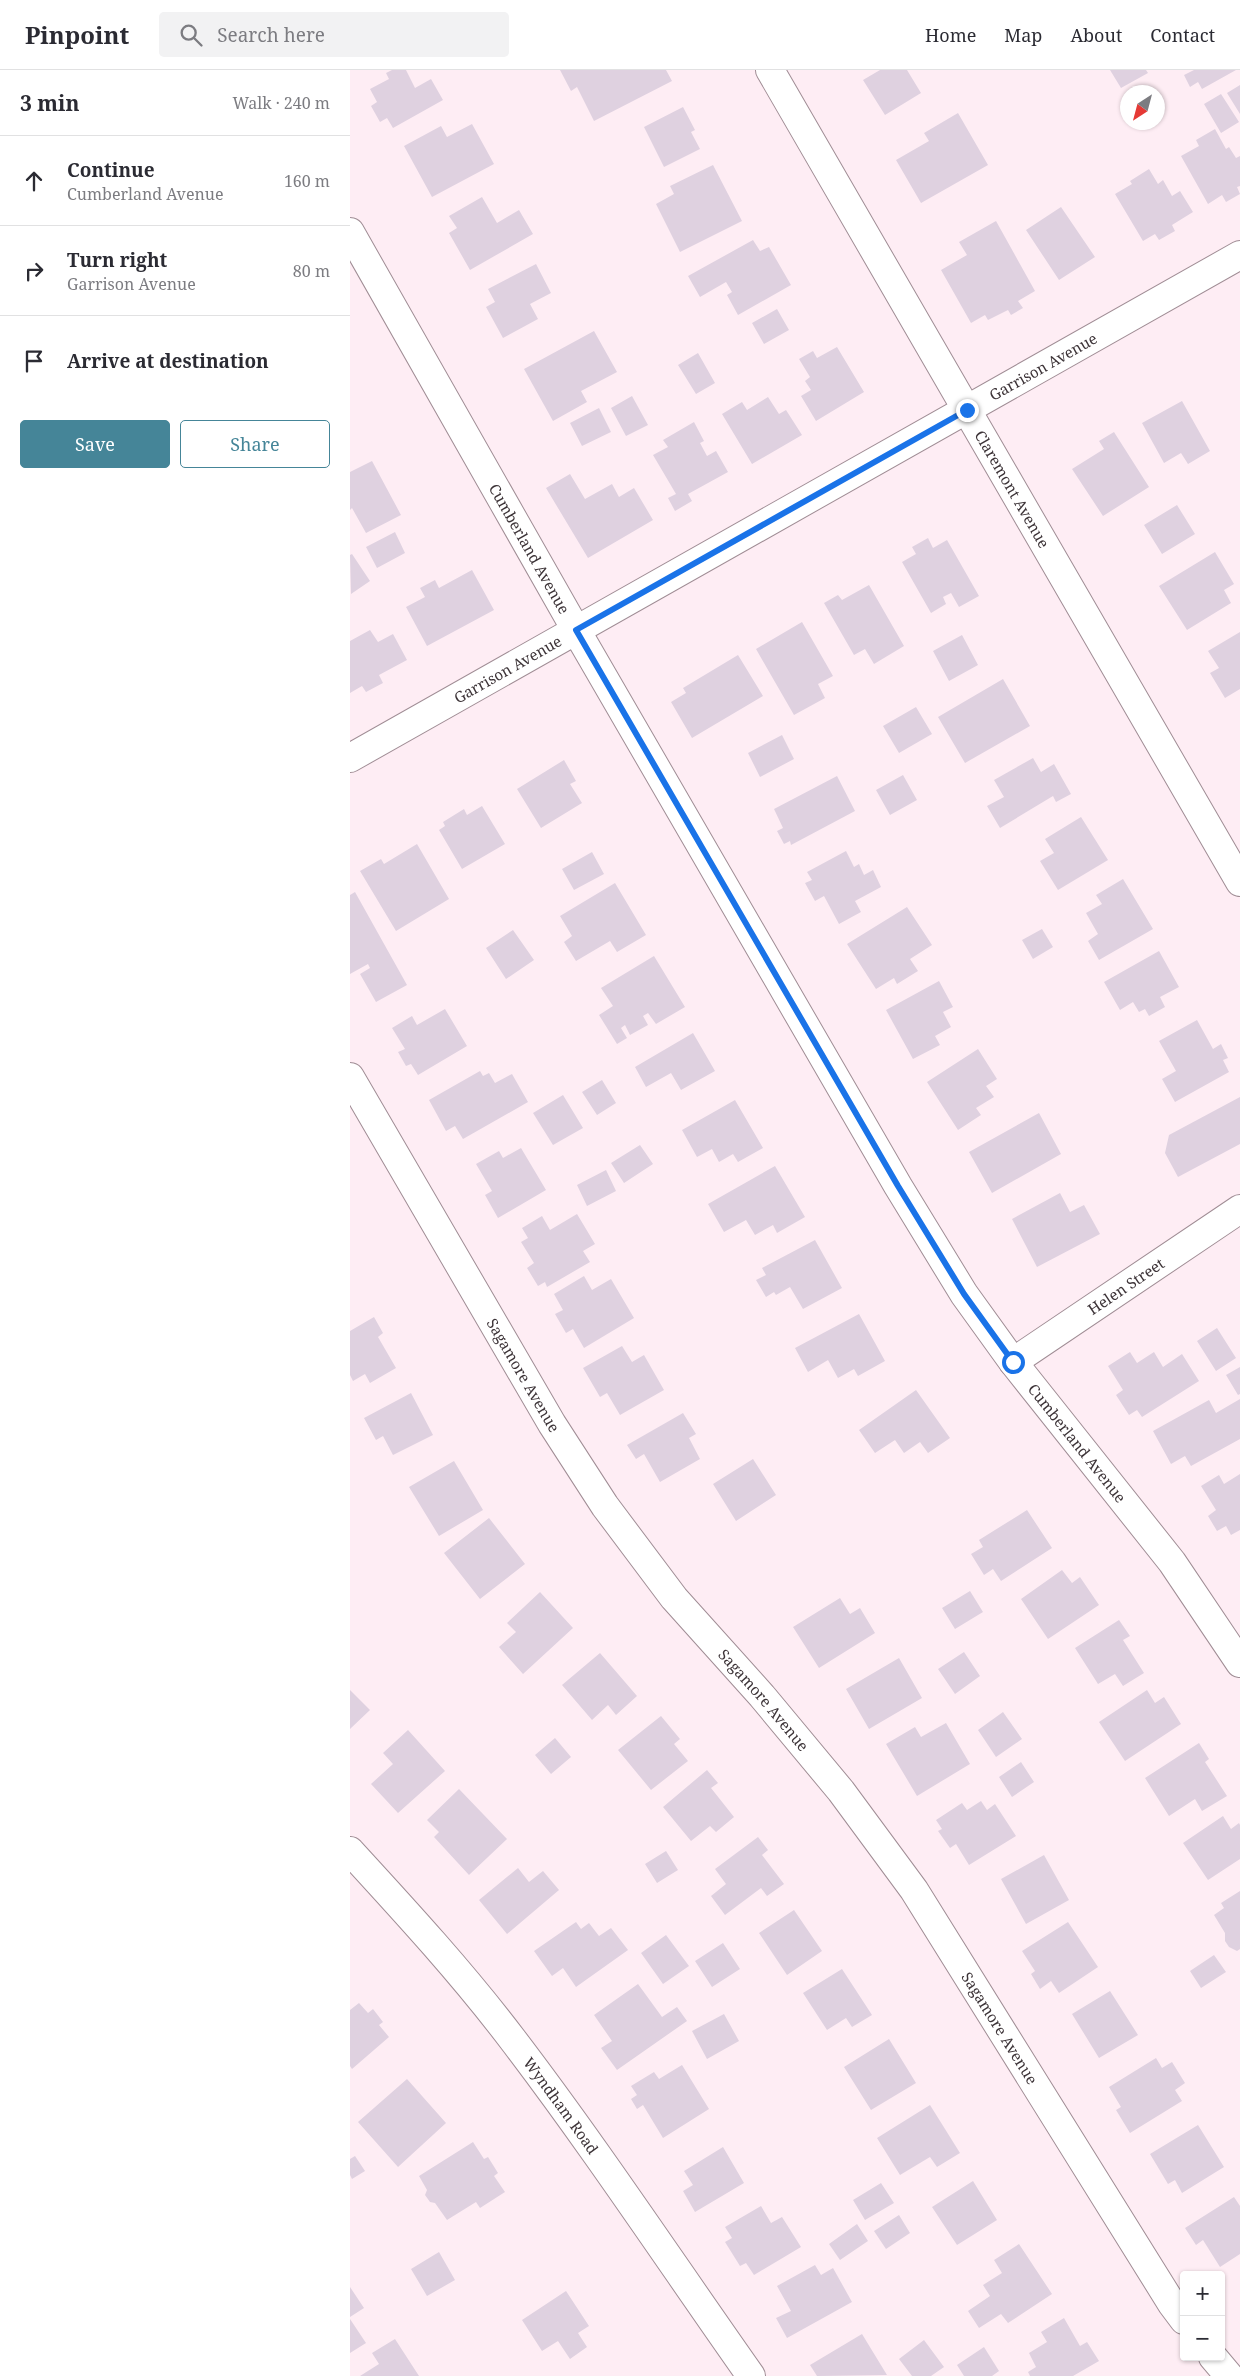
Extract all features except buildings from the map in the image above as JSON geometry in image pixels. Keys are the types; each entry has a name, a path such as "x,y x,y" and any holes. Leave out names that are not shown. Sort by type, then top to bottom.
{"street":[{"name":"Claremont Avenue","path":"770,70 1240,882"},
{"name":"Cumberland Avenue","path":"350,232 576,630 903,1194 964,1294 1013,1362 1172,1562 1240,1663"},
{"name":"Garrison Avenue","path":"350,758 1240,255"},
{"name":"Sagamore Avenue","path":"350,1077 552,1424 605,1506 674,1598 762,1696 841,1791 914,1890 1181,2316"},
{"name":"Helen Street","path":"1013,1362 1240,1209"},
{"name":"Wyndham Road","path":"350,1851 416,1923 512,2038 600,2158 751,2376"},
{"path":"1216,2361 1229,2376"}],"route":[{"path":"967,410 576,630 898,1186 964,1294 1013,1362"}]}
